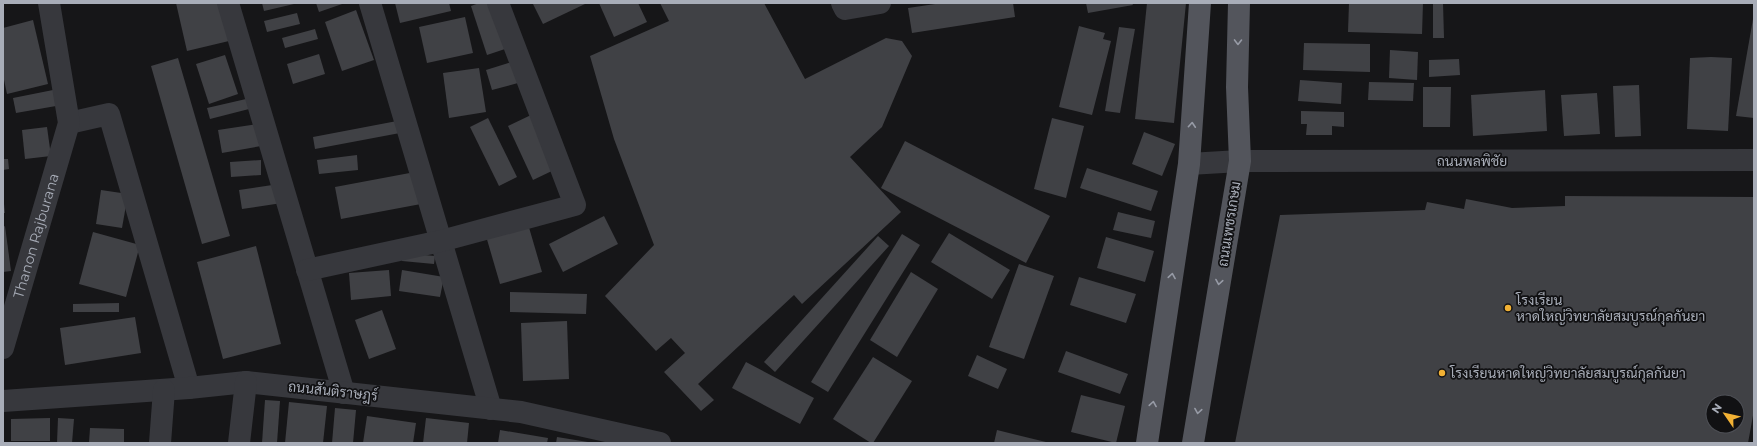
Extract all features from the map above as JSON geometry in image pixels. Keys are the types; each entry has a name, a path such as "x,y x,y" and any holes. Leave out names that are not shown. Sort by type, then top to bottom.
{"main road":[{"path":"1147,443 1189,164 1200,3"},
{"name":"ถนนเพชรเกษม","path":"1193,443 1240,161 1238,87 1239,3"}],"street":[{"path":"49,3 69,123 109,114 189,388"},
{"path":"228,3 344,392"},
{"path":"370,3 490,409"},
{"path":"307,270 441,241 575,205 498,3"},
{"path":"844,6 880,3"},
{"name":"Thanon Rajburana","path":"3,348 11,294 69,123"},
{"name":"ถนนพลพิชัย","path":"1189,164 1240,161 1754,160"},
{"path":"239,443 246,382"},
{"name":"ถนนสันติราษฎร์","path":"3,401 164,390 246,382 521,412 660,443"},
{"path":"160,443 164,390"}],"building":[{"path":"176,3 220,3 229,41 187,51"},
{"path":"262,3 294,3 294,4 264,11"},
{"path":"316,3 345,3 319,12"},
{"path":"395,3 449,3 451,11 400,23"},
{"path":"479,3 493,3 508,48 487,55 471,6"},
{"path":"599,3 638,3 647,22 614,37"},
{"path":"660,3 764,3 805,79 886,38 902,41 912,56 882,127 850,157 901,212 802,304 794,295 698,384 714,400 701,411 664,372 685,353 671,338 656,351 605,296 654,245 614,139 590,56 669,21"},
{"path":"942,3 1013,3 1015,17 912,33 908,8"},
{"path":"1086,3 1132,3 1133,5 1088,13"},
{"path":"1147,3 1186,3 1174,123 1135,119"},
{"path":"1349,3 1423,3 1422,34 1348,32"},
{"path":"1433,3 1443,3 1444,38 1433,38"},
{"path":"533,4 585,4 543,24"},
{"path":"356,10 374,60 342,71 325,22"},
{"path":"297,13 300,24 267,32 264,21"},
{"path":"465,17 473,53 427,63 419,27"},
{"path":"1754,19 1754,118 1736,116"},
{"path":"33,20 48,84 7,94 3,75 3,28"},
{"path":"1079,26 1105,33 1103,39 1111,41 1092,115 1059,107"},
{"path":"1119,27 1135,29 1120,113 1105,111"},
{"path":"315,29 318,39 285,48 282,38"},
{"path":"1304,43 1370,44 1370,72 1303,70"},
{"path":"1390,50 1418,52 1417,80 1389,78"},
{"path":"319,54 325,74 293,84 287,64"},
{"path":"225,55 238,94 209,104 196,64"},
{"path":"178,58 230,236 202,244 151,66"},
{"path":"1690,58 1732,58 1728,131 1687,129"},
{"path":"1459,59 1460,75 1429,77 1429,60"},
{"path":"512,62 518,83 492,90 486,70"},
{"path":"479,68 486,112 449,118 443,73"},
{"path":"1300,80 1342,83 1341,104 1298,101"},
{"path":"1369,82 1414,83 1413,101 1368,100"},
{"path":"1639,85 1641,136 1615,137 1613,86"},
{"path":"1423,87 1451,87 1450,127 1423,127"},
{"path":"53,90 56,106 16,113 13,98"},
{"path":"1545,90 1547,131 1473,136 1471,95"},
{"path":"1597,93 1600,134 1564,136 1561,95"},
{"path":"246,99 249,109 210,119 207,108"},
{"path":"1301,111 1344,112 1344,127 1332,126 1332,135 1306,135 1307,124 1301,124"},
{"path":"531,115 556,169 533,180 508,126"},
{"path":"488,118 517,177 499,186 470,127"},
{"path":"1052,118 1084,126 1066,198 1034,189"},
{"path":"397,121 400,133 315,149 313,137"},
{"path":"258,124 261,146 222,153 218,130"},
{"path":"47,127 51,156 25,159 22,130"},
{"path":"1144,132 1175,144 1162,176 1132,164"},
{"path":"905,141 1050,216 1026,263 881,188"},
{"path":"357,155 358,170 319,174 317,160"},
{"path":"3,159 8,159 9,169 3,170"},
{"path":"261,160 261,175 231,177 230,162"},
{"path":"1087,168 1158,191 1151,211 1080,188"},
{"path":"415,172 421,204 341,219 335,187"},
{"path":"279,184 282,203 242,209 239,190"},
{"path":"101,190 128,194 122,228 96,224"},
{"path":"3,195 5,213 3,213"},
{"name":"โรงเรียน หาดใหญ่วิทยาลัยสมบูรณ์กุลกันยา","path":"1565,196 1754,197 1754,410 1748,443 1235,443 1280,215 1425,210 1427,202 1464,209 1466,199 1512,208 1565,206"},
{"path":"1118,212 1155,221 1151,238 1113,230"},
{"path":"604,216 618,244 563,272 549,244"},
{"path":"528,224 542,272 500,284 486,236"},
{"path":"5,226 11,271 3,272 3,227"},
{"path":"93,232 140,245 126,297 79,284"},
{"path":"949,233 1010,270 992,299 931,262"},
{"path":"902,234 920,245 828,392 811,382"},
{"path":"878,236 889,246 775,372 764,362"},
{"path":"1106,237 1154,251 1145,282 1097,268"},
{"path":"256,246 281,344 223,359 197,262"},
{"path":"402,253 435,256 434,264 402,261"},
{"path":"1019,264 1054,276 1024,359 989,347"},
{"path":"389,270 391,296 351,300 349,273"},
{"path":"402,270 444,277 440,297 399,291"},
{"path":"911,272 938,289 897,357 870,340"},
{"path":"1079,277 1136,294 1126,323 1070,305"},
{"path":"510,292 587,294 586,314 510,312"},
{"path":"119,303 119,312 73,312 73,304"},
{"path":"382,310 396,349 369,359 355,320"},
{"path":"135,317 141,353 65,365 60,328"},
{"path":"567,321 569,379 523,381 521,323"},
{"path":"1066,351 1128,374 1120,394 1058,372"},
{"path":"977,355 1007,369 998,389 968,376"},
{"path":"873,357 912,381 873,443 871,443 833,419"},
{"path":"746,362 814,398 800,424 732,388"},
{"path":"1081,395 1125,406 1116,443 1071,432"},
{"path":"265,400 280,401 277,443 262,443"},
{"path":"289,402 327,406 323,443 285,443"},
{"path":"335,408 356,410 353,443 332,443"},
{"path":"367,416 416,423 413,443 363,443"},
{"path":"50,418 50,441 11,441 11,419"},
{"path":"58,418 74,419 72,443 57,443"},
{"path":"426,418 469,423 467,443 423,443"},
{"path":"90,428 124,429 124,443 89,443"},
{"path":"500,430 548,438 547,443 498,443"},
{"path":"997,430 1046,442 1046,443 994,443"},
{"path":"557,437 588,442 588,443 556,443"}],"place":[{"name":"โรงเรียน หาดใหญ่วิทยาลัยสมบูรณ์กุลกันยา","path":"1508,308"},
{"name":"โรงเรียนหาดใหญ่วิทยาลัยสมบูรณ์กุลกันยา","path":"1442,373"}]}
